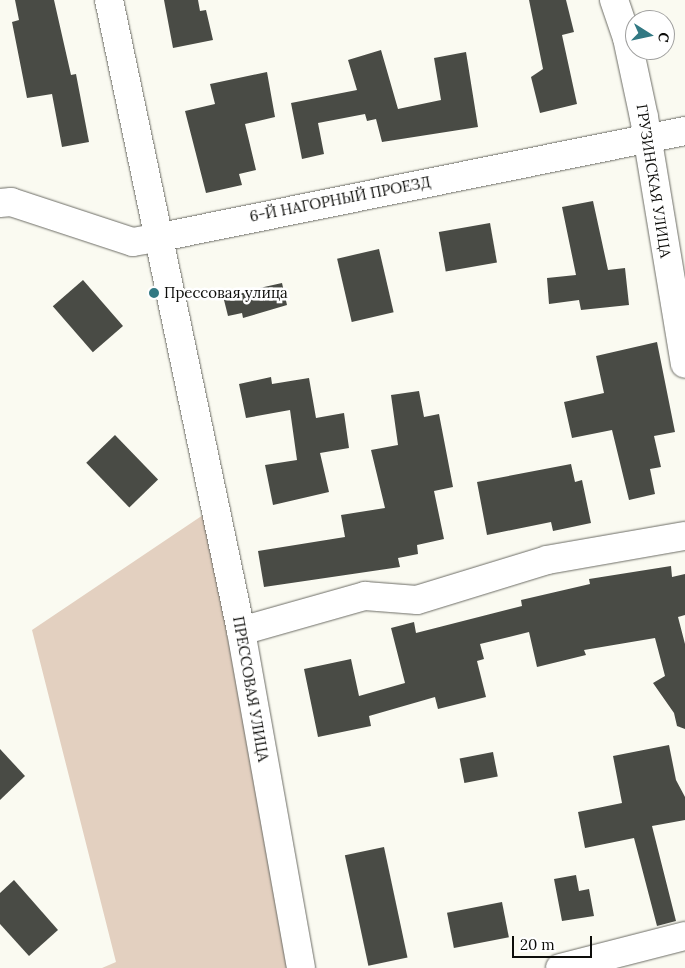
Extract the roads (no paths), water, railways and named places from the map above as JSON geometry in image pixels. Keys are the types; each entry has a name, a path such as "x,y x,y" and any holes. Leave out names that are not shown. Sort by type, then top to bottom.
{"street":[{"name":"ПРЕССОВАЯ УЛИЦА","path":"109,0 161,237 241,631 301,968"},
{"name":"ГРУЗИНСКАЯ УЛИЦА","path":"614,0 627,38 644,117 645,139 685,364"},
{"name":"6-Й НАГОРНЫЙ ПРОЕЗД","path":"0,203 11,202 133,242 685,130"},
{"path":"241,631 365,596 417,600 547,560 685,536"},
{"path":"560,968 685,936"}],"place":[{"name":"Прессовая улица","path":"154,293"}]}
